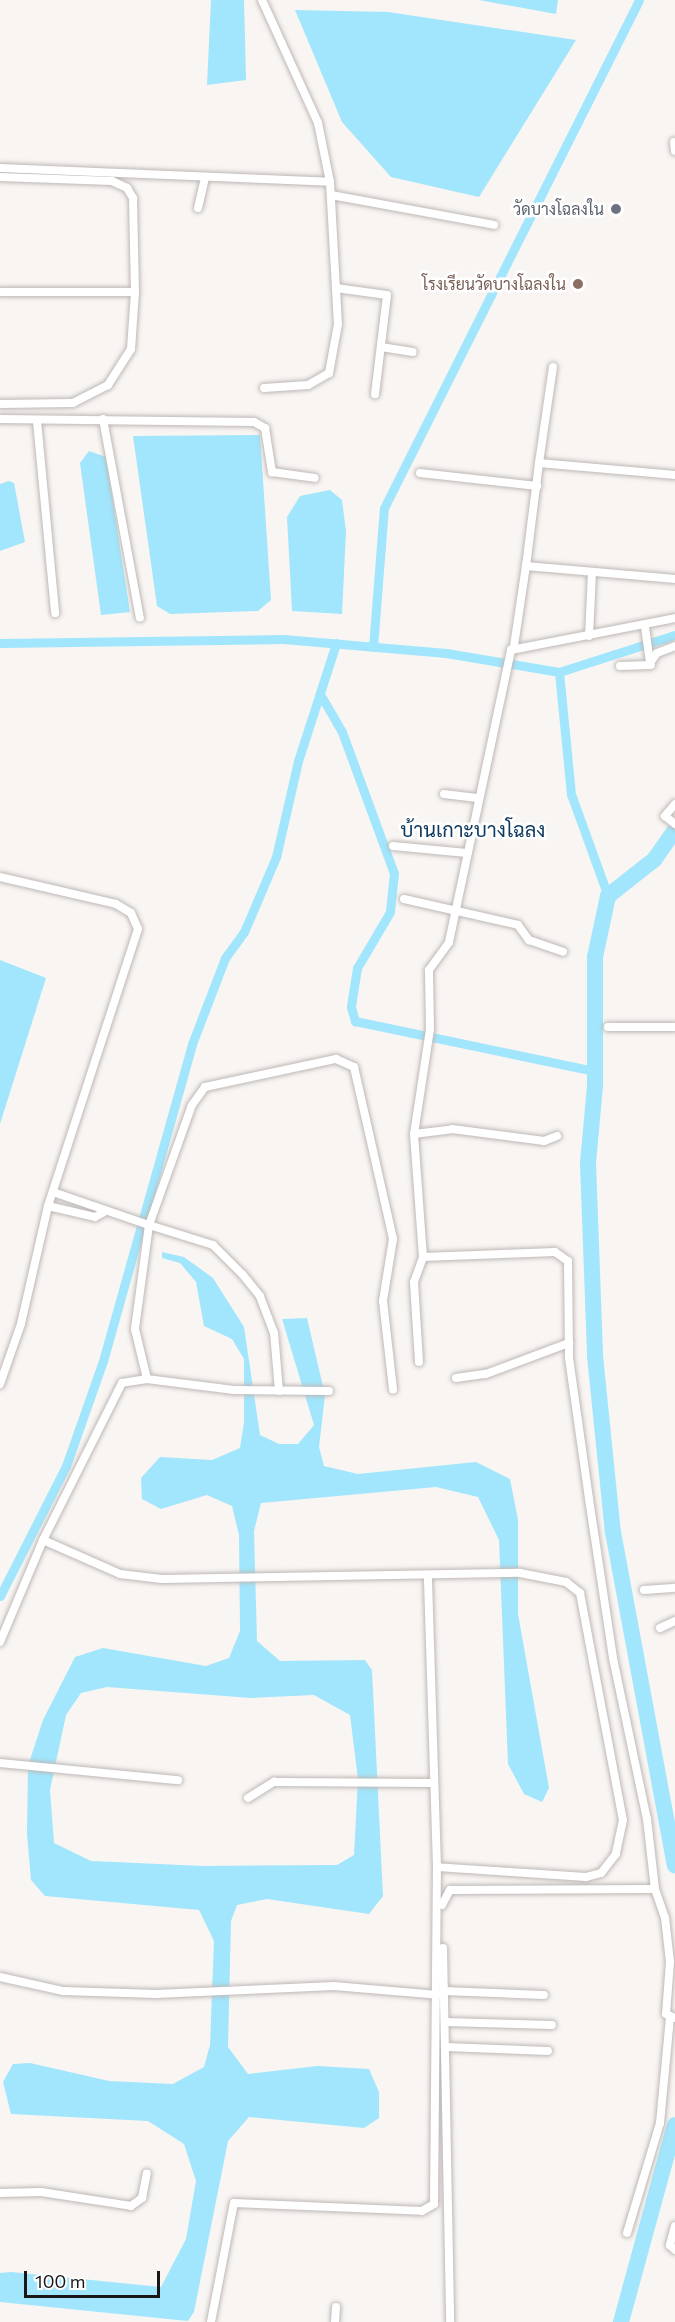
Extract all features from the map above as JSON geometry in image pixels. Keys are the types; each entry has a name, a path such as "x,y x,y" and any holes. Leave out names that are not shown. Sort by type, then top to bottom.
{"street":[{"path":"261,0 313,109 330,182 336,288 332,369 308,385 264,388"},
{"path":"0,168 330,182"},
{"path":"0,177 112,181 127,188 133,198 135,292 131,349 108,385 73,403 0,404"},
{"path":"198,208 205,177"},
{"path":"331,195 494,225"},
{"path":"336,288 387,295 375,394"},
{"path":"0,292 135,292"},
{"path":"381,347 413,352"},
{"path":"419,1362 414,1281 423,1257 414,1134 430,1029 429,970 449,942 477,798 512,648 526,566 553,366"},
{"path":"0,418 37,421 103,419 260,423 272,472 315,478"},
{"path":"103,419 140,618"},
{"path":"37,421 55,613"},
{"path":"539,462 675,475"},
{"path":"420,473 537,486"},
{"path":"526,566 675,579"},
{"path":"589,636 592,573"},
{"path":"512,648 645,627 675,618"},
{"path":"645,627 650,664"},
{"path":"650,664 657,653 675,646"},
{"path":"620,666 650,664"},
{"path":"444,794 477,798"},
{"path":"675,804 665,816 675,824"},
{"path":"393,846 467,853"},
{"path":"0,877 116,904 136,919 137,937 48,1206 21,1324 0,1384"},
{"path":"404,899 518,925 529,940 563,952"},
{"path":"608,1026 675,1027"},
{"path":"147,1379 135,1329 146,1224 192,1105 205,1087 310,1061 347,1061 354,1067 393,1239 383,1301 393,1389"},
{"path":"414,1134 452,1129 544,1141 556,1136"},
{"path":"53,1192 95,1202 104,1212 213,1245 248,1281 274,1333 279,1391"},
{"path":"48,1206 95,1216 104,1212"},
{"path":"423,1257 564,1254 569,1342 613,1658 647,1819 654,1889 663,1903 668,1935 673,2017 660,2123 627,2233"},
{"path":"456,1378 486,1374 569,1342"},
{"path":"0,1642 43,1540 118,1386 147,1379 234,1390 328,1391"},
{"path":"43,1540 120,1574 258,1579 498,1573 520,1574 566,1582 586,1603 624,1835 601,1873 586,1877 437,1867"},
{"path":"428,1575 432,1783 441,1993 446,2047 450,2322"},
{"path":"644,1590 675,1588"},
{"path":"660,1628 675,1621"},
{"path":"0,1763 178,1780"},
{"path":"248,1798 268,1783 357,1779 432,1783"},
{"path":"211,2322 234,2203 422,2211 434,2204 445,1892 654,1889"},
{"path":"0,1977 63,1991 212,1991 334,1986 441,1993 544,1995"},
{"path":"445,2022 552,2025"},
{"path":"446,2047 548,2051"},
{"path":"0,2193 41,2192 131,2206 142,2198 147,2173"},
{"path":"675,2226 670,2245 675,2250"},
{"path":"334,2322 336,2307"}],"water":[{"path":"211,0 244,0 246,80 207,85"},
{"path":"479,0 558,0 556,14"},
{"path":"295,10 388,12 576,40 479,197 391,177 342,122"},
{"path":"260,435 271,600 258,611 170,614 157,606 133,436"},
{"path":"89,451 106,457 130,612 101,615 80,463"},
{"path":"9,481 14,483 25,542 0,551 0,484"},
{"path":"330,490 342,500 346,531 342,614 292,611 287,517 300,496"},
{"path":"0,960 46,978 0,1124"},
{"path":"162,1252 184,1257 213,1278 244,1327 260,1435 279,1444 298,1444 314,1425 282,1319 307,1318 325,1395 319,1447 324,1466 358,1474 476,1462 510,1479 518,1520 518,1614 549,1788 542,1802 524,1794 508,1764 499,1540 478,1497 436,1487 261,1503 254,1531 257,1641 280,1661 365,1660 372,1670 383,1896 369,1914 267,1899 237,1905 231,1921 228,2047 248,2074 317,2066 369,2069 379,2092 379,2118 364,2128 249,2117 228,2141 194,2312 188,2321 0,2302 0,2273 11,2272 161,2287 186,2239 196,2181 184,2144 148,2121 11,2114 3,2082 13,2064 30,2063 109,2081 173,2084 204,2067 210,2045 214,1941 199,1910 45,1896 31,1880 27,1834 28,1766 43,1720 75,1657 103,1648 206,1666 229,1658 240,1631 239,1535 232,1506 207,1495 161,1509 142,1499 141,1478 160,1457 212,1460 240,1448 244,1422 244,1359 232,1339 204,1326 196,1282 180,1263 162,1258","holes":["107,1687 251,1698 314,1695 350,1715 358,1779 354,1855 337,1865 203,1866 91,1861 54,1843 50,1790 66,1715 81,1693"]}],"waterway":[{"path":"373,647 384,508 639,0"},
{"path":"0,643 283,639 446,653 559,672 675,635"},
{"path":"0,1596 66,1466 103,1361 192,1044 225,958 244,932 276,857 298,761 336,643"},
{"path":"559,672 571,794 608,896"},
{"path":"320,694 342,732 394,873 390,912 357,968 351,1007 355,1021 595,1071"},
{"path":"675,830 655,859 608,896 595,957 595,1086 588,1163 595,1356 613,1532 675,1865"},
{"path":"621,2322 675,2125"}],"place":[{"name":"วัดบางโฉลงใน","path":"616,209"},
{"name":"โรงเรียนวัดบางโฉลงใน","path":"578,284"}],"district":[{"name":"บ้านเกาะบางโฉลง","path":"473,829"}]}
